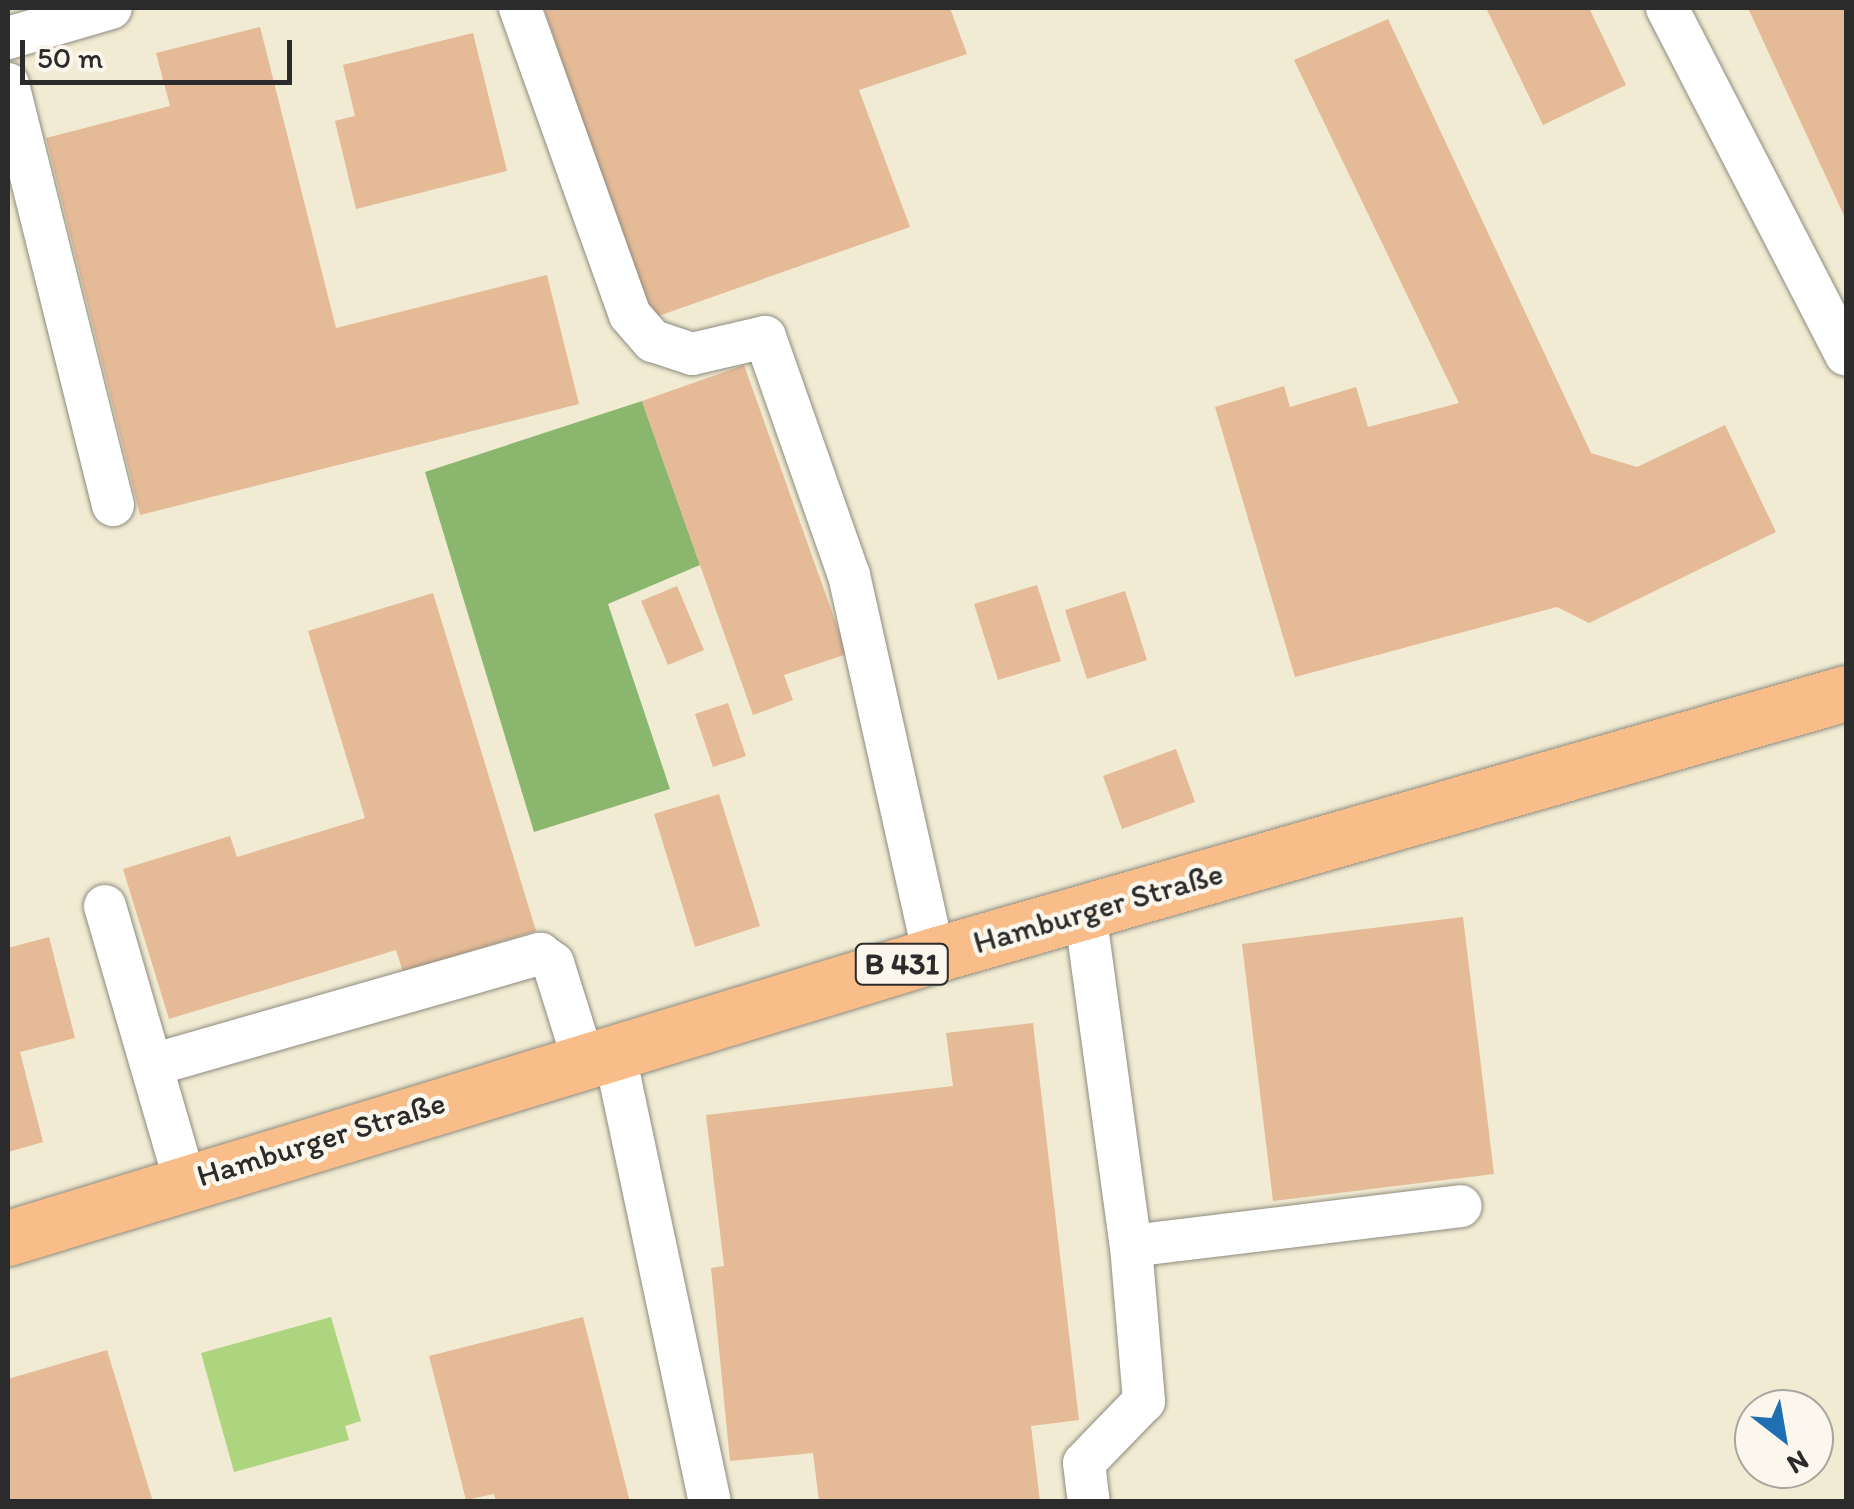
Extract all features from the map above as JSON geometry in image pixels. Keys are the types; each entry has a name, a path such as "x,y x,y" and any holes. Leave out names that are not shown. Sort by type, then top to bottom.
{"main road":[{"name":"Hamburger Straße","path":"8,1238 934,955 1846,693"}],"street":[{"path":"8,38 110,8"},
{"path":"520,8 630,315 652,341 692,354 765,337 849,575 934,955"},
{"path":"1667,8 1846,355"},
{"path":"8,84 113,505"},
{"path":"106,906 185,1181"},
{"path":"1085,912 1131,1246 1144,1401 1084,1463 1089,1502"},
{"path":"152,1065 540,954 553,963 598,1055 710,1502"},
{"path":"1131,1246 1461,1206"}],"green space":[{"path":"642,401 700,565 608,604 670,789 534,832 425,472"},
{"path":"331,1317 361,1421 345,1426 349,1440 234,1472 201,1353"}],"building":[{"path":"544,8 950,8 967,54 859,90 910,227 650,319"},
{"path":"1486,8 1589,8 1626,85 1543,125"},
{"path":"1748,8 1846,8 1846,220"},
{"path":"1388,19 1591,453 1637,467 1725,425 1776,532 1589,623 1557,607 1295,677 1215,407 1284,386 1290,407 1356,387 1368,427 1459,403 1294,60"},
{"path":"260,27 336,328 547,275 579,404 140,515 46,138 170,106 156,53"},
{"path":"473,33 507,171 356,209 335,121 355,116 343,65"},
{"path":"744,365 847,654 784,675 793,700 753,715 642,401"},
{"path":"1037,585 1061,661 998,680 974,604"},
{"path":"677,586 704,650 668,665 641,601"},
{"path":"1125,591 1147,660 1087,679 1065,610"},
{"path":"433,593 536,931 403,972 396,950 169,1019 123,869 230,836 237,857 365,818 308,631"},
{"path":"728,703 746,756 713,767 695,714"},
{"path":"1176,749 1195,802 1122,829 1103,776"},
{"path":"719,794 760,926 695,947 654,814"},
{"path":"1463,917 1494,1174 1273,1201 1242,944"},
{"path":"49,937 75,1038 20,1052 43,1142 8,1152 8,948"},
{"path":"1033,1023 1079,1420 1031,1426 1040,1502 819,1502 813,1453 730,1461 711,1268 724,1266 706,1115 953,1086 946,1033"},
{"path":"583,1317 630,1502 496,1502 494,1494 466,1500 429,1356"},
{"path":"107,1350 153,1502 8,1502 8,1379"}]}
